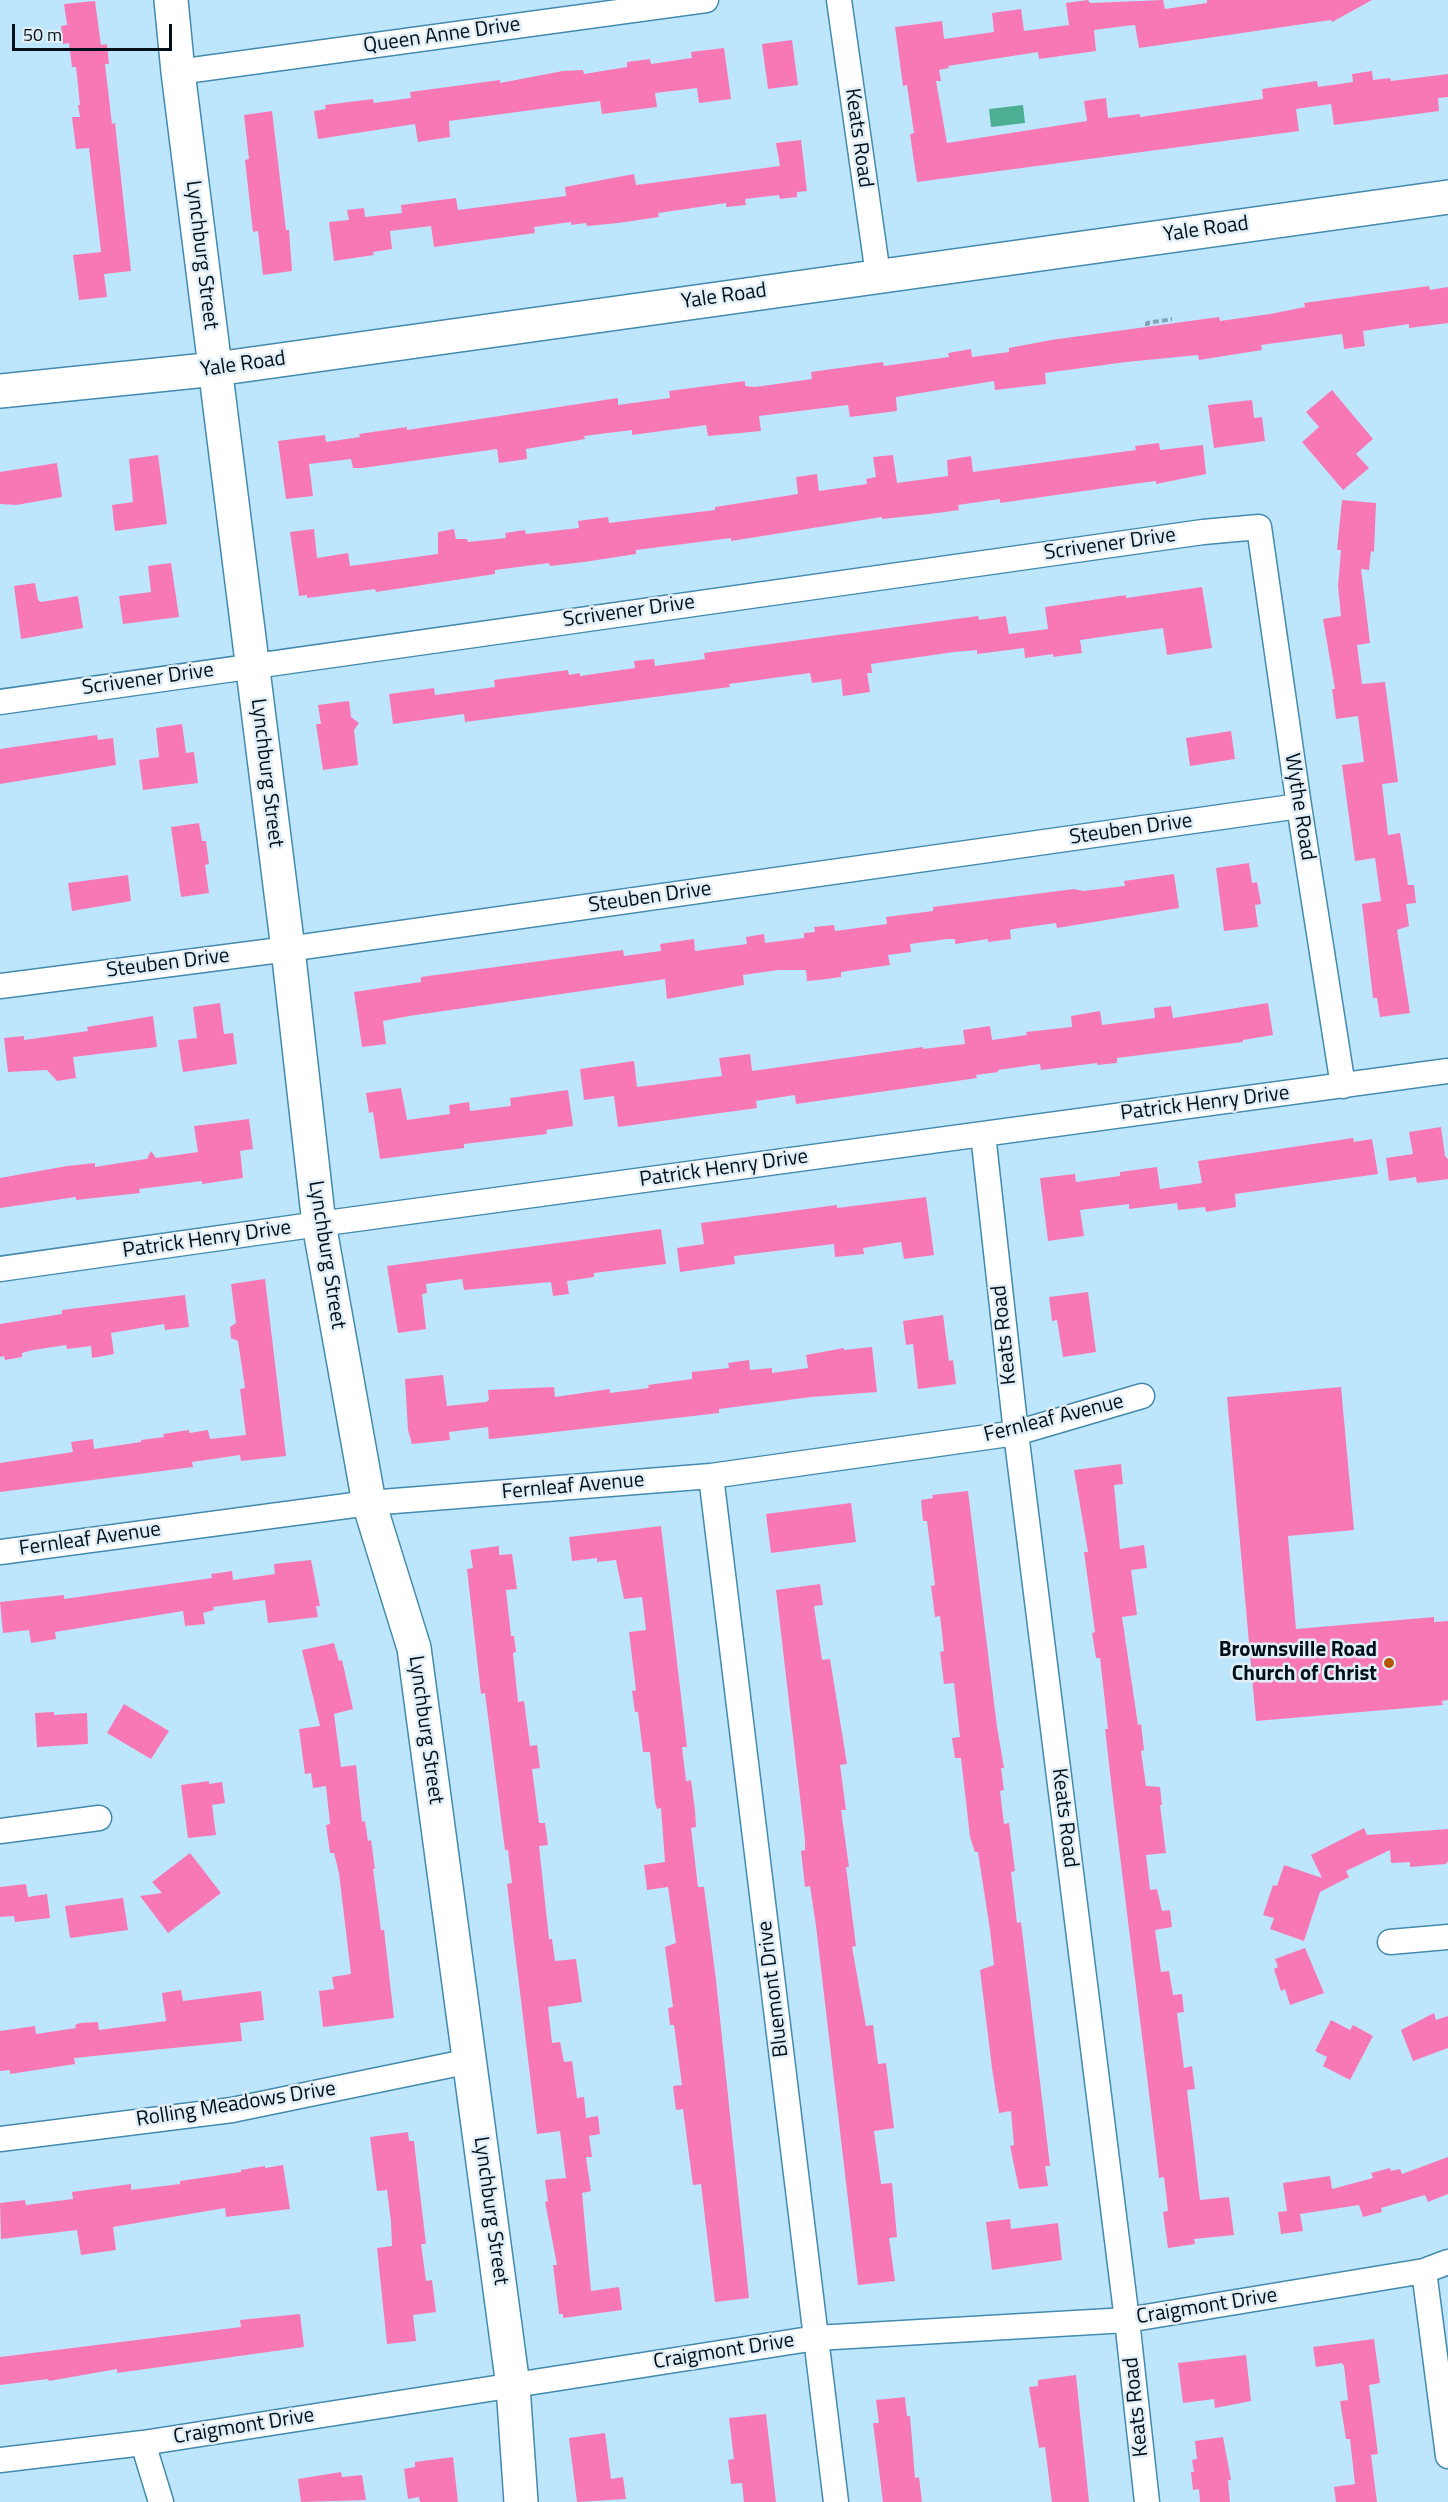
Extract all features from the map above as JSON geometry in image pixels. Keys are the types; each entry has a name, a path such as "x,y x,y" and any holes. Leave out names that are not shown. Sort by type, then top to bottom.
{"street":[{"name":"Lynchburg Street","path":"171,0 177,72 288,949 319,1224 369,1503 414,1648 513,2386 521,2502"},
{"name":"Queen Anne Drive","path":"177,72 706,0"},
{"name":"Keats Road","path":"839,0 878,275"},
{"name":"Yale Road","path":"0,391 216,369 1448,197"},
{"name":"Scrivener Drive","path":"0,702 1203,532 1259,527"},
{"name":"Wythe Road","path":"1259,527 1299,806 1344,1086"},
{"name":"Steuben Drive","path":"0,986 288,949 1299,806"},
{"name":"Patrick Henry Drive","path":"0,1269 1448,1071"},
{"name":"Keats Road","path":"983,1134 1016,1433 1127,2320 1147,2502"},
{"name":"Fernleaf Avenue","path":"0,1552 369,1503 711,1476 1016,1433 1142,1396"},
{"name":"Bluemont Drive","path":"711,1476 836,2502"},
{"path":"0,1831 99,1818"},
{"path":"1390,1942 1448,1937"},
{"name":"Rolling Meadows Drive","path":"0,2139 232,2110 470,2061"},
{"name":"Craigmont Drive","path":"0,2460 143,2443 816,2338 1127,2320 1424,2271 1448,2262"},
{"path":"1424,2271 1448,2457"},
{"path":"143,2443 161,2502"}],"path":[{"path":"1147,326 1147,323 1172,320"}],"shaded area":[{"path":"1023,105 1025,123 991,127 989,109"}],"building":[{"path":"1088,0 1090,3 1163,0 1165,9 1207,3 1207,0 1372,0 1332,22 1331,20 1139,48 1135,25 1125,26 1094,30 1096,51 1039,59 1038,52 948,66 949,68 939,70 941,81 936,81 947,143 1087,121 1084,101 1106,98 1108,118 1140,114 1140,117 1263,99 1262,89 1317,81 1318,87 1353,82 1352,74 1372,71 1373,80 1390,78 1391,81 1448,74 1448,97 1438,98 1439,111 1334,125 1331,104 1296,109 1299,131 917,182 910,134 914,133 907,85 903,86 895,27 942,21 944,39 994,32 992,13 1021,9 1024,31 1069,25 1066,3"},
{"path":"95,1 101,45 107,44 109,64 105,64 112,124 115,123 131,271 104,274 107,297 79,300 73,255 101,252 89,148 76,149 72,117 80,117 78,105 80,105 76,67 72,67 69,43 63,44 61,26 67,25 64,4"},
{"path":"792,40 798,85 768,89 762,44"},
{"path":"724,48 731,99 699,103 697,88 655,93 657,107 602,114 600,101 449,121 450,137 418,142 415,124 318,139 314,111 326,109 325,105 373,99 374,103 411,98 410,92 500,80 500,83 563,71 583,70 584,74 627,67 627,62 650,59 651,64 692,58 691,52"},
{"path":"272,111 286,230 289,230 292,271 263,275 258,231 253,232 245,160 249,159 244,115"},
{"path":"801,140 807,191 797,192 797,197 780,199 779,195 745,199 746,205 726,207 726,203 658,213 659,217 618,223 587,226 586,223 571,225 571,222 534,227 535,233 434,247 431,226 390,231 392,249 373,252 374,255 334,261 329,222 349,220 347,210 364,208 365,217 402,213 401,205 456,198 458,210 566,196 565,187 634,174 636,185 780,166 776,143"},
{"path":"1429,286 1430,290 1448,287 1448,323 1409,328 1409,324 1363,331 1365,346 1344,349 1342,334 1261,345 1262,350 1199,360 1198,355 1126,362 1045,373 1046,384 995,390 994,381 896,397 897,411 850,417 848,405 759,416 761,431 708,436 706,425 632,435 632,430 584,436 585,439 526,449 527,459 499,463 497,449 362,468 353,468 351,459 309,464 313,496 286,499 278,441 325,435 326,442 360,437 359,434 407,427 407,430 618,398 618,405 670,398 669,391 745,381 745,386 755,387 812,379 811,372 883,362 884,366 949,357 948,353 971,349 972,357 1009,352 1009,348 1051,340 1219,317 1220,321 1270,314 1305,307 1304,303"},
{"path":"1332,390 1373,439 1356,454 1369,468 1343,490 1302,442 1319,427 1306,412"},
{"path":"1252,400 1254,418 1262,417 1265,441 1214,448 1208,405"},
{"path":"1159,443 1160,450 1203,445 1206,474 1156,484 1156,481 1000,503 1000,499 958,505 959,510 882,519 882,517 731,541 731,538 636,550 636,554 584,562 550,566 549,563 495,570 495,574 376,592 375,589 307,598 307,595 299,596 290,532 314,529 317,558 348,553 350,566 438,554 438,532 454,529 456,539 467,539 468,542 506,538 505,533 525,530 526,534 579,528 578,521 608,517 609,523 715,510 715,507 798,494 796,477 817,474 819,491 867,484 866,479 876,477 873,457 893,455 897,483 948,476 947,460 971,456 973,472 1136,450 1135,446"},
{"path":"158,455 167,524 115,531 112,505 133,502 129,459"},
{"path":"57,463 62,497 16,505 0,504 0,472"},
{"path":"1342,500 1376,503 1374,552 1371,551 1369,570 1361,569 1370,643 1357,645 1362,684 1385,682 1398,782 1382,784 1388,835 1400,833 1408,885 1414,885 1416,903 1406,904 1409,926 1397,930 1410,1013 1380,1017 1377,998 1373,998 1362,904 1381,901 1375,858 1355,861 1342,765 1364,762 1358,716 1336,719 1332,689 1335,689 1323,619 1341,616 1338,586 1341,550 1337,550"},
{"path":"171,563 179,617 123,624 119,596 151,592 148,566"},
{"path":"35,583 38,600 41,602 78,596 83,628 21,639 14,586"},
{"path":"1202,587 1212,648 1167,655 1163,628 1080,640 1082,653 1053,657 1053,654 1025,658 1024,648 977,654 977,650 954,652 871,664 872,673 867,673 870,692 843,696 841,679 812,683 810,673 729,684 730,687 465,722 464,714 393,724 389,694 434,688 435,695 495,687 494,680 568,670 569,675 580,673 580,676 635,668 634,661 654,659 655,666 705,659 704,653 978,616 979,620 1006,616 1009,634 1048,629 1045,607"},
{"path":"349,701 351,717 359,723 354,730 358,765 323,770 316,724 321,724 318,705"},
{"path":"182,724 186,753 194,752 198,783 143,790 139,760 159,757 156,728"},
{"path":"1231,731 1235,759 1190,766 1186,738"},
{"path":"97,735 98,740 113,738 116,765 0,784 0,749"},
{"path":"199,823 202,841 206,841 209,864 205,865 209,893 181,897 171,827"},
{"path":"1249,863 1252,883 1257,882 1261,904 1255,905 1258,927 1224,931 1216,868"},
{"path":"1174,874 1179,908 1057,928 1056,923 1013,929 1010,930 1011,939 988,942 988,939 955,944 955,939 947,939 910,944 911,952 888,955 890,965 841,972 841,977 807,981 806,970 778,970 743,975 744,985 667,999 665,979 409,1016 383,1021 386,1044 362,1047 354,992 421,982 421,977 623,950 624,956 661,951 660,944 694,939 695,951 747,944 746,937 764,934 765,943 804,938 804,933 815,932 814,927 834,925 835,931 887,924 886,917 933,911 933,907 1074,889 1083,891 1125,886 1124,881"},
{"path":"128,875 131,901 72,911 68,883"},
{"path":"220,1003 224,1034 233,1033 237,1064 183,1072 178,1040 197,1038 193,1007"},
{"path":"1268,1003 1273,1035 1243,1040 1243,1042 1117,1058 1117,1063 1097,1065 1097,1063 1041,1070 1040,1064 998,1070 998,1072 976,1075 977,1078 796,1104 795,1095 756,1101 757,1108 618,1127 614,1096 584,1100 580,1069 634,1061 637,1087 722,1076 719,1058 750,1054 752,1071 923,1047 923,1049 965,1044 963,1030 990,1026 992,1040 1027,1035 1026,1032 1072,1027 1071,1016 1100,1011 1102,1025 1155,1018 1154,1008 1171,1006 1173,1018"},
{"path":"153,1016 157,1047 73,1057 76,1078 57,1081 47,1070 8,1072 4,1038 24,1036 24,1040 88,1031 87,1027"},
{"path":"401,1088 407,1120 450,1114 449,1105 469,1102 470,1111 511,1106 510,1098 568,1090 573,1126 546,1130 547,1134 464,1144 464,1148 380,1159 373,1112 369,1113 366,1093"},
{"path":"249,1119 253,1149 240,1151 243,1178 139,1189 140,1193 76,1200 76,1197 0,1208 0,1178 67,1166 95,1163 95,1167 147,1159 151,1151 156,1158 198,1152 194,1126"},
{"path":"1441,1127 1445,1156 1448,1159 1448,1179 1417,1183 1416,1177 1389,1181 1386,1158 1413,1154 1409,1132"},
{"path":"1353,1138 1354,1142 1372,1139 1378,1174 1235,1194 1236,1207 1206,1212 1205,1207 1178,1210 1177,1203 1129,1209 1129,1204 1080,1210 1084,1236 1048,1241 1040,1178 1075,1174 1076,1182 1120,1176 1120,1172 1157,1167 1160,1189 1202,1183 1198,1161"},
{"path":"926,1197 934,1255 904,1259 901,1242 863,1248 864,1254 835,1257 834,1244 734,1256 735,1264 680,1272 677,1248 704,1244 701,1223 837,1205 837,1208"},
{"path":"661,1229 666,1264 594,1273 594,1277 567,1281 569,1294 553,1296 551,1282 464,1290 462,1279 426,1284 427,1293 422,1294 426,1329 398,1333 387,1266"},
{"path":"265,1279 286,1456 241,1461 240,1455 192,1462 193,1467 0,1492 0,1463 73,1452 71,1442 93,1439 94,1449 141,1442 141,1440 164,1437 163,1434 189,1430 189,1433 208,1430 210,1439 246,1435 240,1389 245,1388 238,1341 231,1338 230,1327 236,1323 231,1284"},
{"path":"1088,1292 1096,1352 1063,1357 1057,1320 1052,1321 1049,1297"},
{"path":"185,1295 189,1327 165,1330 164,1324 111,1333 114,1354 92,1358 91,1346 67,1349 66,1345 22,1353 22,1357 5,1360 4,1356 0,1357 0,1324 62,1314 62,1310"},
{"path":"943,1315 949,1361 953,1360 956,1384 918,1389 913,1344 906,1345 903,1321"},
{"path":"872,1347 877,1392 811,1397 719,1409 719,1413 489,1439 488,1427 449,1432 450,1440 412,1444 408,1430 405,1379 443,1375 447,1406 486,1402 489,1400 488,1390 554,1387 555,1397 610,1389 610,1393 649,1388 648,1385 692,1379 692,1372 729,1368 728,1363 749,1360 750,1370 772,1368 772,1373 808,1368 806,1355 844,1348 844,1350"},
{"path":"1341,1387 1354,1530 1288,1536 1296,1629 1434,1617 1434,1622 1448,1621 1448,1700 1442,1701 1443,1705 1256,1721 1227,1397"},
{"path":"1121,1464 1123,1484 1114,1485 1120,1549 1144,1545 1147,1568 1131,1570 1137,1615 1122,1617 1138,1725 1141,1724 1144,1750 1141,1751 1146,1786 1160,1787 1162,1805 1160,1805 1166,1853 1146,1855 1150,1890 1157,1889 1162,1911 1170,1910 1172,1927 1155,1930 1161,1972 1169,1971 1173,1995 1182,1994 1184,2012 1177,2013 1184,2068 1192,2066 1195,2089 1187,2090 1200,2200 1229,2197 1234,2235 1194,2239 1195,2244 1168,2248 1163,2212 1168,2211 1164,2177 1159,2178 1105,1729 1108,1729 1100,1658 1096,1658 1092,1633 1095,1632 1084,1552 1088,1552 1074,1470"},
{"path":"968,1491 1004,1768 1001,1768 1004,1790 1000,1791 1004,1824 1009,1823 1015,1871 1011,1872 1017,1923 1021,1922 1050,2166 1045,2166 1048,2186 1019,2189 1010,2146 1014,2145 1011,2111 999,2113 992,2068 980,1970 994,1965 990,1930 978,1852 975,1852 970,1837 961,1758 955,1758 952,1738 960,1737 954,1683 944,1684 940,1652 944,1651 940,1616 935,1617 931,1586 935,1585 927,1521 923,1521 921,1500 933,1498 932,1495"},
{"path":"851,1503 856,1542 771,1553 766,1514"},
{"path":"661,1526 687,1747 682,1747 686,1781 691,1780 695,1810 696,1827 691,1828 698,1887 704,1887 716,1980 749,2298 715,2302 701,2184 693,2185 683,2109 676,2110 673,2086 682,2085 674,2025 670,2025 668,2008 673,2007 665,1947 676,1943 668,1887 647,1890 644,1865 665,1862 661,1808 657,1809 655,1802 650,1752 643,1752 638,1712 635,1712 632,1691 636,1690 629,1632 646,1630 642,1597 624,1599 616,1560 597,1562 597,1558 572,1561 569,1537"},
{"path":"499,1546 499,1555 512,1554 517,1589 506,1590 511,1636 514,1636 516,1652 513,1653 518,1702 524,1701 530,1746 537,1745 540,1768 532,1769 539,1823 545,1823 548,1845 539,1846 549,1939 552,1939 555,1961 576,1959 582,2002 548,2007 552,2043 560,2042 564,2062 572,2061 577,2098 584,2097 586,2118 598,2116 600,2134 589,2136 592,2157 586,2157 591,2191 582,2193 591,2291 619,2287 622,2310 563,2318 563,2314 559,2314 553,2265 557,2265 545,2202 548,2201 545,2180 566,2178 560,2131 537,2134 507,1884 512,1883 508,1850 505,1850 485,1693 481,1694 467,1569 473,1568 470,1550"},
{"path":"311,1560 320,1606 316,1606 318,1617 268,1623 265,1600 213,1607 214,1610 203,1613 205,1624 185,1626 183,1611 55,1632 56,1639 31,1643 29,1630 3,1633 0,1602 64,1595 64,1599 212,1578 211,1574 232,1571 233,1580 275,1574 274,1564"},
{"path":"820,1584 823,1605 814,1606 822,1660 830,1659 847,1764 840,1765 846,1810 841,1810 856,1946 852,1947 866,2026 873,2025 878,2064 886,2063 894,2128 874,2131 881,2184 892,2183 897,2237 889,2238 895,2281 858,2285 816,1926 810,1886 805,1887 801,1851 805,1850 805,1840 776,1590"},
{"path":"334,1643 339,1661 342,1660 353,1709 334,1714 341,1767 356,1765 362,1822 365,1821 368,1841 371,1840 394,2018 323,2027 319,1991 334,1989 332,1977 351,1974 339,1873 334,1853 330,1853 326,1825 330,1824 326,1786 313,1788 311,1773 305,1774 299,1729 320,1726 302,1650"},
{"path":"124,1704 169,1731 151,1759 107,1733"},
{"path":"54,1712 54,1715 87,1713 88,1744 37,1747 35,1713"},
{"path":"209,1781 209,1784 222,1782 225,1803 212,1805 216,1835 188,1838 181,1785"},
{"path":"1364,1828 1367,1835 1448,1829 1448,1861 1446,1864 1410,1867 1410,1862 1391,1863 1390,1850 1346,1871 1349,1877 1320,1892 1304,1941 1270,1929 1274,1918 1263,1915 1273,1885 1277,1886 1284,1865 1322,1878 1311,1855"},
{"path":"190,1853 221,1893 168,1933 140,1896 162,1893 152,1882"},
{"path":"26,1884 28,1897 47,1894 50,1918 15,1922 14,1916 0,1917 0,1887"},
{"path":"123,1898 128,1930 70,1938 65,1906"},
{"path":"1305,1948 1324,1993 1290,2005 1285,1989 1281,1991 1274,1969 1278,1967 1275,1959"},
{"path":"181,1990 183,2001 261,1991 264,2020 240,2023 242,2041 74,2058 75,2064 10,2074 10,2070 0,2071 0,2031 35,2026 36,2034 76,2028 75,2025 80,2023 98,2022 99,2030 166,2021 162,1993"},
{"path":"1434,2013 1436,2020 1448,2016 1448,2048 1413,2061 1401,2030"},
{"path":"1331,2020 1350,2030 1353,2025 1373,2036 1350,2080 1323,2066 1327,2057 1315,2051"},
{"path":"408,2132 409,2141 414,2141 426,2244 421,2244 426,2281 432,2280 436,2312 413,2315 416,2341 387,2344 377,2248 392,2246 391,2222 387,2190 377,2191 370,2137"},
{"path":"1448,2157 1448,2194 1428,2202 1425,2195 1381,2208 1382,2212 1363,2217 1359,2205 1300,2214 1303,2231 1281,2234 1278,2212 1287,2211 1283,2183 1330,2176 1332,2189 1373,2178 1371,2173 1390,2168 1391,2171 1400,2169 1402,2174"},
{"path":"283,2165 290,2209 226,2217 225,2208 113,2227 116,2250 81,2255 77,2230 1,2239 0,2203 25,2200 26,2205 73,2199 72,2192 131,2184 131,2190 180,2184 180,2181"},
{"path":"1010,2219 1011,2229 1058,2223 1062,2260 992,2270 986,2222"},
{"path":"300,2314 304,2347 117,2373 117,2369 49,2381 48,2379 0,2385 0,2357 241,2327 240,2320"},
{"path":"1374,2339 1380,2383 1369,2385 1378,2454 1371,2455 1377,2502 1336,2502 1334,2487 1355,2484 1350,2439 1346,2439 1340,2401 1348,2400 1344,2366 1342,2363 1316,2367 1313,2347"},
{"path":"1246,2355 1251,2401 1215,2408 1214,2399 1183,2403 1178,2363"},
{"path":"1076,2375 1089,2502 1052,2502 1045,2447 1039,2448 1029,2387 1038,2386 1038,2380"},
{"path":"905,2397 907,2416 910,2416 915,2478 919,2477 922,2502 883,2502 873,2423 879,2423 876,2400"},
{"path":"766,2414 776,2502 744,2502 742,2483 731,2484 728,2460 734,2459 729,2418"},
{"path":"605,2433 611,2479 623,2477 626,2499 577,2502 569,2438"},
{"path":"1223,2437 1231,2480 1228,2480 1230,2502 1200,2502 1199,2489 1193,2490 1191,2472 1194,2472 1192,2460 1197,2459 1195,2441"},
{"path":"453,2457 458,2502 420,2502 419,2497 408,2499 404,2469 415,2467 415,2462"},
{"path":"341,2472 342,2477 362,2475 366,2500 301,2502 298,2479"}],"place":[{"name":"Brownsville Road Church of Christ","path":"1389,1663"}]}
